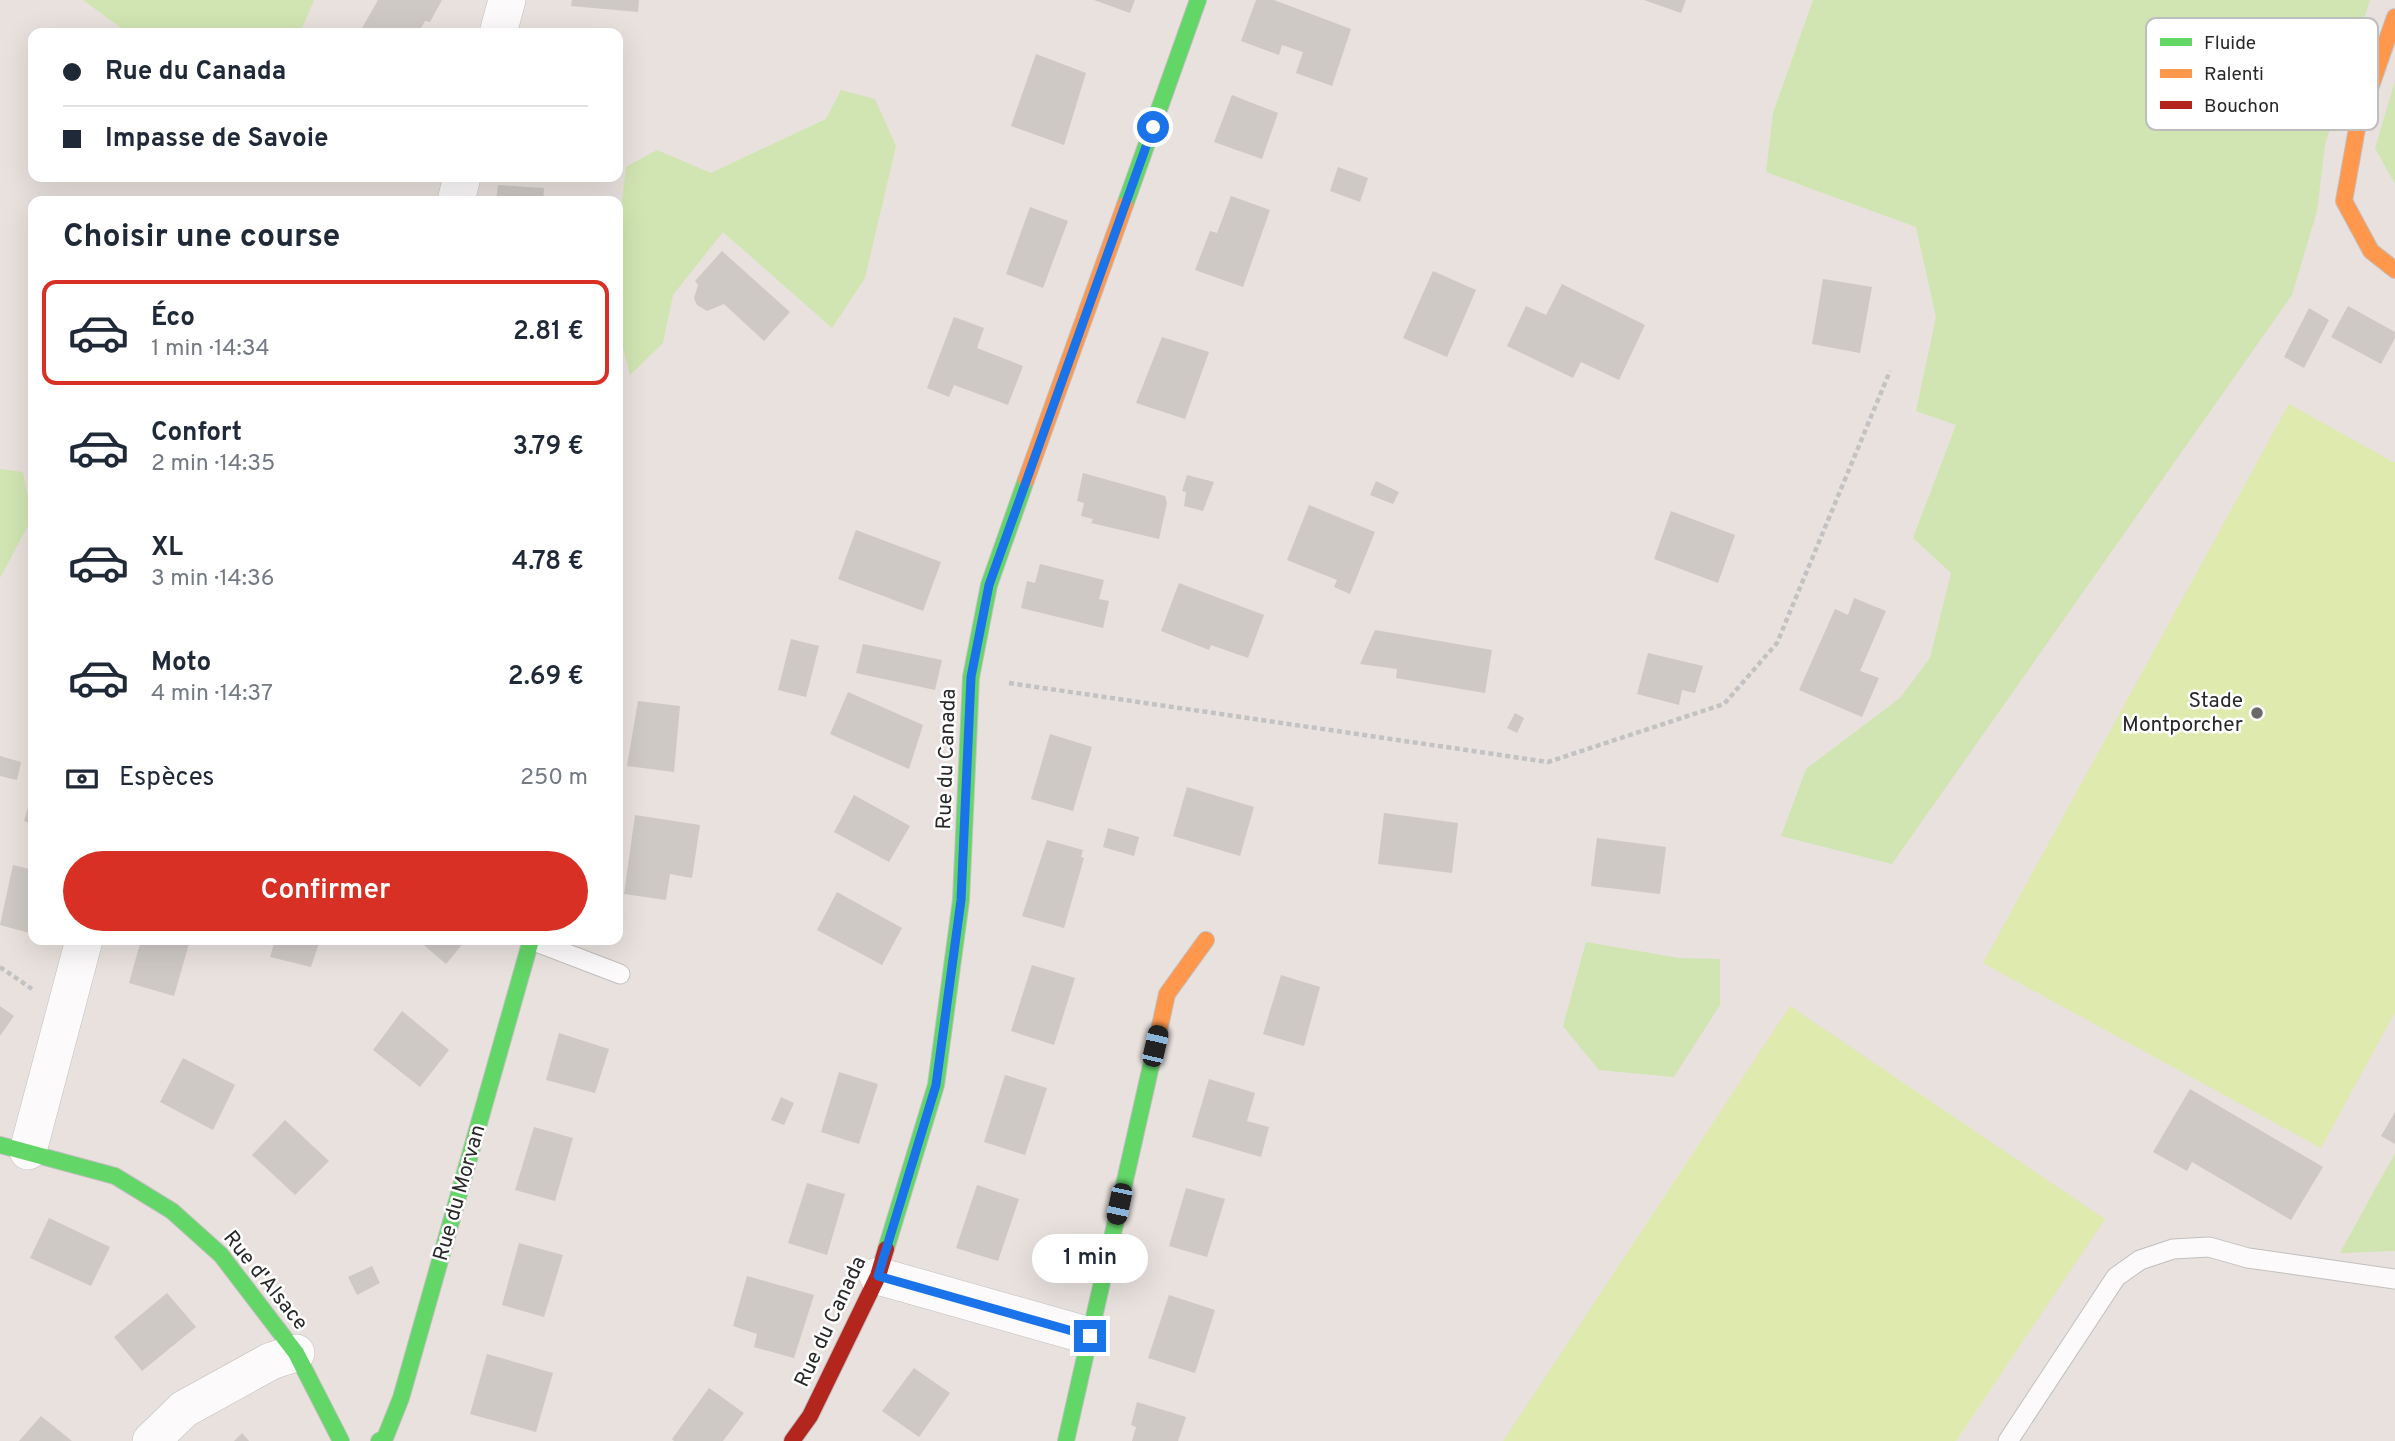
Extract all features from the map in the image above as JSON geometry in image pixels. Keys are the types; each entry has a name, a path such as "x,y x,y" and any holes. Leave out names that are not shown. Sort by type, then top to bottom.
{"street":[{"path":"499,28 507,0"},
{"name":"Rue du Canada","path":"792,1441 810,1416 878,1276 936,1085 961,900 971,677 989,585 1198,0"},
{"path":"2378,66 2395,18"},
{"path":"2357,130 2344,201 2371,251 2395,270"},
{"path":"1066,1441 1167,993 1206,940"},
{"path":"14,1148 82,945"},
{"name":"Rue du Morvan","path":"379,1441 385,1438 401,1398 530,945"},
{"name":"Rue d'Alsace","path":"14,1148 115,1176 172,1211 221,1255 296,1353 341,1441"},
{"path":"878,1276 1090,1336"},
{"path":"151,1441 184,1409 271,1361 296,1353"}],"lane":[{"path":"544,945 620,974"},
{"path":"2008,1441 2116,1277 2140,1261 2173,1249 2209,1247 2248,1258 2395,1279"}],"path":[{"path":"971,677 1548,762 1724,704 1777,643 1890,371"}],"green space":[{"path":"83,0 314,0 302,28 121,28"},
{"path":"1813,0 2370,0 2364,18 2146,18 2146,130 2330,130 2325,145 2317,211 2292,295 1892,864 1781,836 1806,769 1900,698 1930,658 1951,573 1913,538 1956,425 1916,411 1936,317 1916,227 1766,172 1773,113"},
{"path":"2395,81 2395,184 2375,148"},
{"path":"841,90 875,99 896,146 865,278 832,328 723,232 673,295 663,343 630,375 623,347 623,196 626,167 657,150 711,173 826,119"},
{"name":"Stade Montporcher","path":"2289,404 2395,463 2395,1012 2321,1148 1983,963"},
{"path":"0,469 23,472 28,498 28,526 0,578"},
{"path":"1586,942 1679,958 1720,959 1720,1005 1674,1077 1599,1070 1563,1026"},
{"path":"1790,1006 2105,1219 1956,1441 1503,1441"},
{"path":"2395,1153 2395,1251 2340,1253"}],"building":[{"path":"378,0 442,0 430,22 425,21 421,28 362,28"},
{"path":"572,0 639,0 638,12 571,6"},
{"path":"1094,0 1135,0 1130,13"},
{"path":"1256,0 1274,0 1351,29 1332,86 1296,73 1303,52 1282,45 1279,55 1241,41"},
{"path":"1644,0 1686,0 1681,13"},
{"path":"1036,54 1086,73 1064,145 1011,126"},
{"path":"1232,95 1278,113 1262,159 1214,142"},
{"path":"1338,167 1368,178 1360,202 1330,191"},
{"path":"498,185 544,188 543,196 497,196"},
{"path":"1231,196 1270,210 1243,287 1195,270 1210,231 1217,233"},
{"path":"1030,207 1068,221 1043,288 1006,274"},
{"path":"722,251 790,312 764,341 724,304 707,311 697,305 694,298 698,285 695,281"},
{"path":"1433,271 1476,290 1447,357 1403,338"},
{"path":"1823,279 1872,287 1860,353 1812,344"},
{"path":"1562,284 1645,325 1619,380 1581,362 1573,378 1507,346 1526,306 1546,315"},
{"path":"2348,306 2395,332 2395,338 2381,364 2331,337"},
{"path":"2309,308 2329,320 2304,368 2284,357"},
{"path":"954,317 984,328 977,348 1023,366 1008,405 954,385 949,397 927,388"},
{"path":"1162,337 1209,352 1185,419 1136,403"},
{"path":"1083,473 1165,496 1167,503 1159,539 1091,523 1093,519 1081,516 1084,503 1077,501"},
{"path":"1187,475 1214,482 1203,511 1184,506 1186,492 1182,491"},
{"path":"1376,481 1399,492 1393,504 1370,495"},
{"path":"1309,505 1375,532 1350,594 1334,587 1337,580 1287,560"},
{"path":"1671,511 1735,535 1718,583 1654,559"},
{"path":"856,530 941,562 923,611 838,579"},
{"path":"1040,564 1104,580 1099,599 1109,601 1103,628 1021,608 1027,581 1035,583"},
{"path":"1179,583 1264,615 1248,658 1211,645 1209,650 1161,631"},
{"path":"1854,598 1886,611 1860,671 1879,678 1862,717 1799,690 1835,609 1848,615"},
{"path":"1375,630 1492,650 1485,693 1396,678 1397,669 1360,664"},
{"path":"791,639 819,646 806,697 778,690"},
{"path":"863,644 942,660 935,690 856,673"},
{"path":"1648,653 1703,666 1695,693 1682,690 1679,705 1637,694"},
{"path":"848,692 923,725 909,769 830,734"},
{"path":"638,701 680,706 674,772 627,766"},
{"path":"1515,713 1524,718 1517,733 1507,728"},
{"path":"1050,734 1092,747 1073,811 1031,799"},
{"path":"0,756 21,762 17,780 0,776"},
{"path":"1187,787 1254,807 1240,856 1173,836"},
{"path":"854,795 910,826 889,862 834,832"},
{"path":"1384,813 1458,823 1452,873 1378,864"},
{"path":"635,815 700,825 692,878 670,874 666,900 624,894"},
{"path":"1108,828 1139,837 1134,856 1103,847"},
{"path":"1597,838 1666,847 1660,894 1591,886"},
{"path":"1047,840 1083,850 1081,857 1084,858 1064,928 1022,916"},
{"path":"13,865 28,869 28,933 0,925"},
{"path":"837,892 902,928 882,965 817,930"},
{"path":"140,945 189,945 174,996 129,983"},
{"path":"274,945 318,945 311,967 270,957"},
{"path":"424,945 462,945 446,964"},
{"path":"1032,965 1075,978 1054,1045 1011,1031"},
{"path":"1281,975 1320,987 1304,1046 1263,1034"},
{"path":"0,1006 14,1016 0,1036"},
{"path":"402,1011 449,1050 420,1087 373,1050"},
{"path":"559,1033 609,1049 595,1093 546,1080"},
{"path":"183,1058 235,1085 213,1130 160,1102"},
{"path":"839,1072 878,1084 859,1144 821,1132"},
{"path":"1005,1075 1047,1088 1025,1155 984,1142"},
{"path":"1209,1079 1255,1093 1247,1121 1269,1127 1261,1157 1192,1137"},
{"path":"2190,1089 2323,1167 2291,1220 2192,1162 2187,1171 2153,1152"},
{"path":"781,1097 794,1103 784,1125 771,1120"},
{"path":"2395,1112 2395,1144 2381,1136"},
{"path":"285,1120 329,1161 295,1195 252,1155"},
{"path":"534,1127 573,1138 555,1201 515,1190"},
{"path":"807,1183 845,1194 827,1255 788,1243"},
{"path":"977,1185 1019,1199 998,1261 956,1248"},
{"path":"1186,1188 1225,1199 1207,1257 1169,1246"},
{"path":"49,1218 110,1247 91,1286 30,1258"},
{"path":"519,1243 563,1255 544,1317 502,1305"},
{"path":"372,1266 380,1283 357,1295 348,1277"},
{"path":"747,1276 814,1295 794,1358 754,1347 757,1334 733,1326"},
{"path":"167,1293 196,1327 142,1371 114,1337"},
{"path":"1169,1295 1215,1310 1195,1373 1148,1358"},
{"path":"487,1354 553,1373 536,1432 470,1414"},
{"path":"914,1368 950,1393 919,1437 882,1411"},
{"path":"709,1388 744,1413 723,1441 674,1441 672,1439"},
{"path":"1137,1402 1186,1417 1178,1441 1132,1441 1136,1427 1131,1425"},
{"path":"41,1416 72,1441 19,1441"},
{"path":"242,1433 249,1441 234,1441"}],"traffic: fast":[{"path":"1125,205 1198,0"},
{"path":"886,1249 936,1085 961,900 971,677 989,585 1026,480"},
{"path":"379,1441 385,1438 401,1398 530,945"},
{"path":"1066,1441 1160,1026"},
{"path":"0,1145 115,1176 172,1211 221,1255 296,1353 341,1441"}],"traffic: slow":[{"path":"2378,66 2395,17"},
{"path":"2357,130 2344,201 2371,251 2395,270"},
{"path":"1026,480 1125,205"},
{"path":"1160,1026 1167,994 1206,940"}],"traffic: jam":[{"path":"792,1441 810,1416 878,1276 886,1249"}],"place":[{"name":"Stade Montporcher","path":"2257,713"}],"route":[{"path":"1090,1336 878,1276 936,1085 961,900 971,677 989,585 1153,127"}]}
